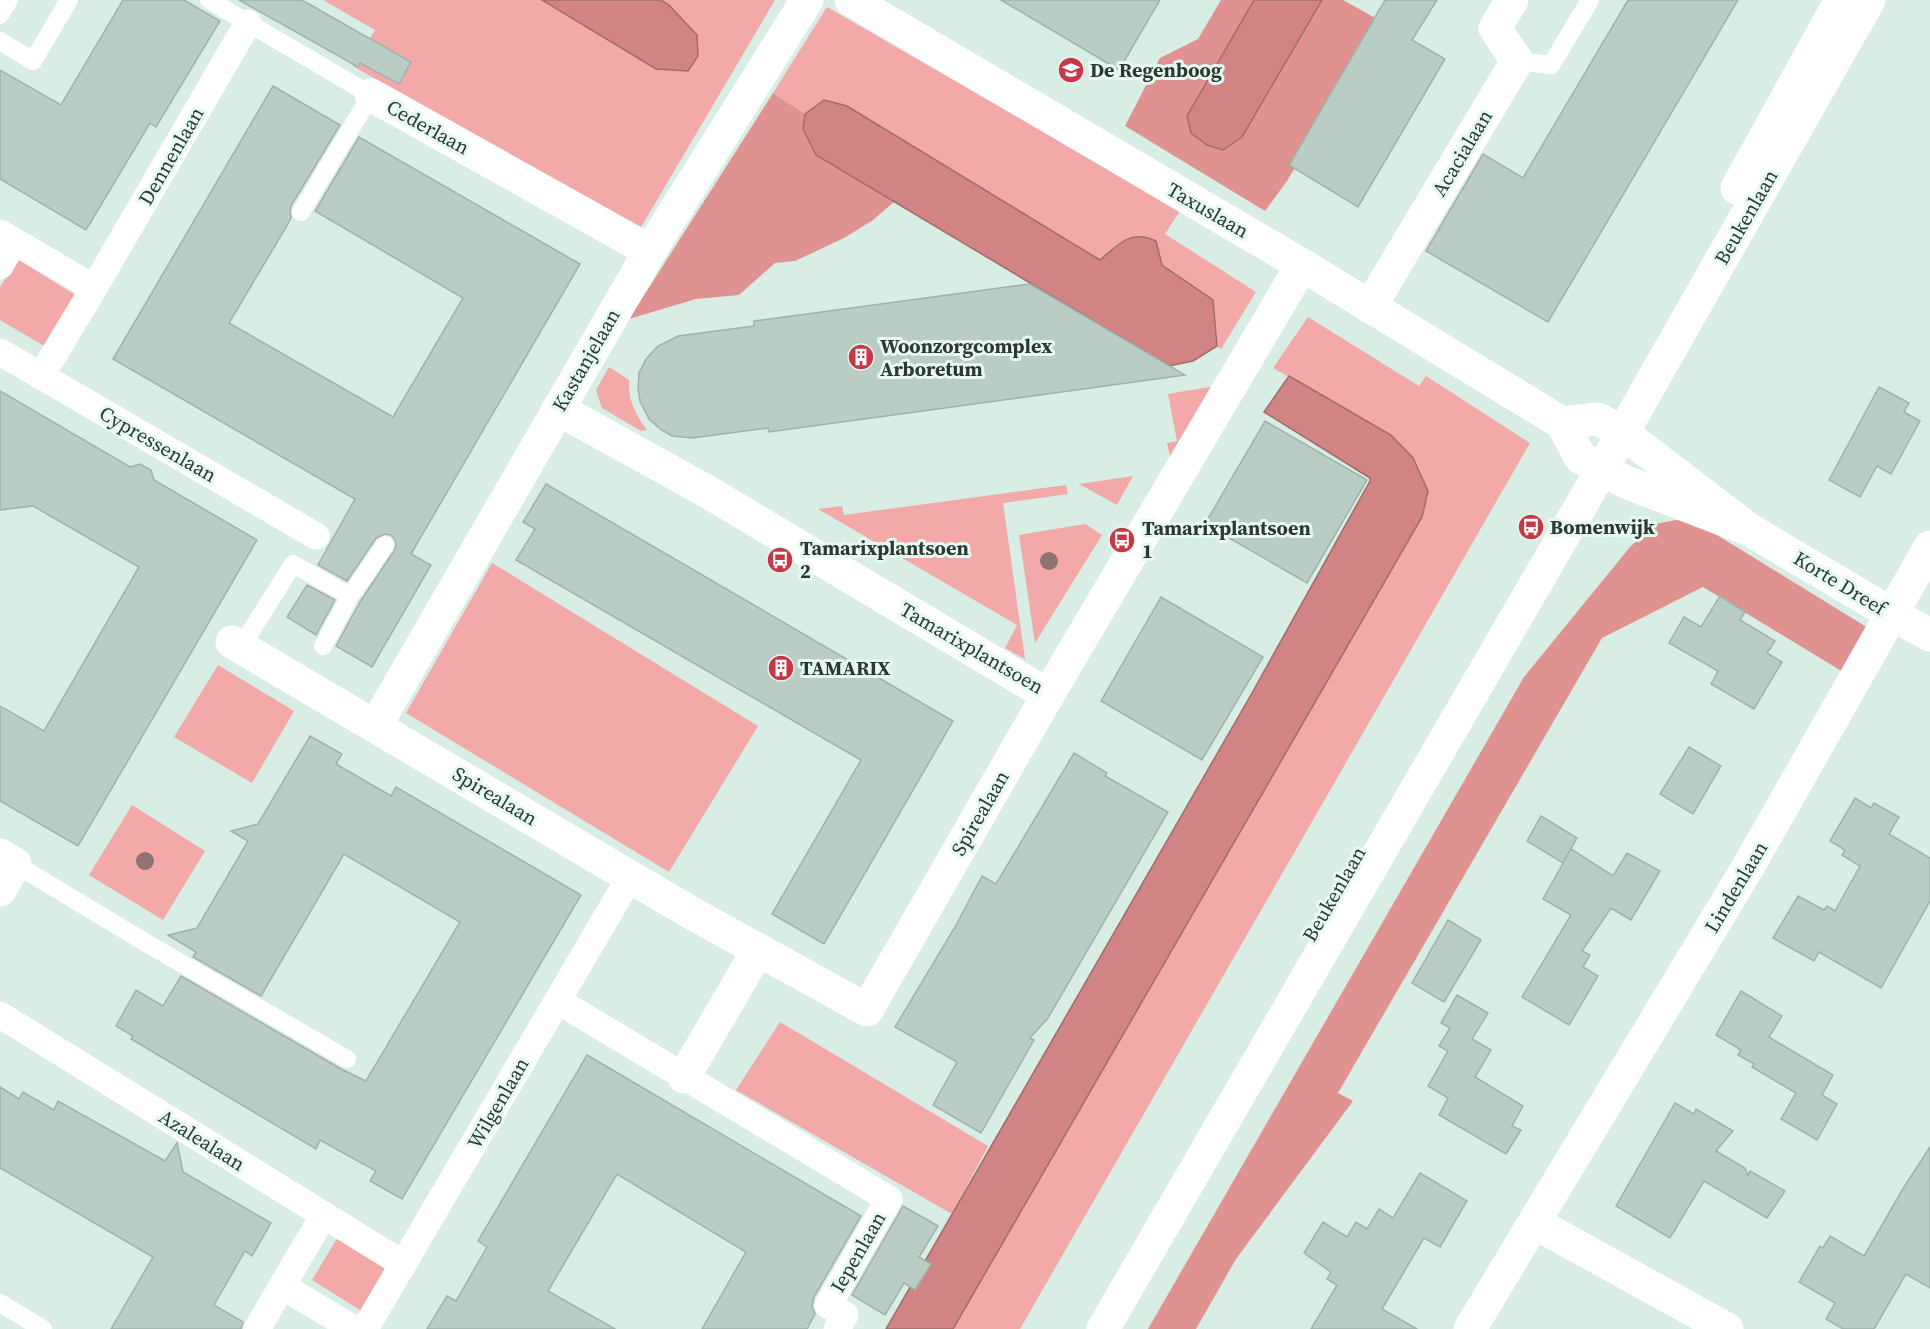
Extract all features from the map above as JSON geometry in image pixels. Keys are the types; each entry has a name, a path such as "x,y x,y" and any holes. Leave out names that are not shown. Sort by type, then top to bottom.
{"street":[{"name":"Kastanjelaan","path":"376,725 650,251 807,0"},
{"name":"Taxuslaan","path":"851,0 1302,265 1562,423"},
{"path":"1512,0 1495,28 1517,61"},
{"name":"Beukenlaan","path":"1778,137 1841,0"},
{"name":"Beukenlaan","path":"1103,1329 1778,137 1869,0"},
{"name":"Dennenlaan","path":"41,376 248,23"},
{"name":"Acacialaan","path":"1370,306 1517,61"},
{"name":"Cederlaan","path":"371,95 650,251"},
{"path":"0,266 7,237 94,288"},
{"name":"Tamarixplantsoen","path":"558,409 708,492 1048,695 1302,265"},
{"name":"Cypressenlaan","path":"0,352 316,536"},
{"path":"1594,465 1580,457 1562,423 1598,419 1614,428"},
{"name":"Korte Dreef","path":"1614,428 1750,530 1930,635"},
{"name":"Beukenlaan","path":"1082,1329 1594,465"},
{"name":"Korte Dreef","path":"1594,465 1628,483 1750,530"},
{"name":"Lindenlaan","path":"1470,1329 1748,867 1930,548"},
{"name":"Spirealaan","path":"237,645 630,877 867,1010 1048,695"},
{"name":"Wilgenlaan","path":"365,1329 630,877"},
{"path":"558,1000 684,1077 758,950"},
{"name":"Azalealaan","path":"0,1014 403,1264"},
{"name":"Iepenlaan","path":"684,1077 889,1199 828,1305 845,1315 837,1329"},
{"path":"257,1329 324,1215"},
{"path":"1535,1223 1727,1329"},
{"path":"282,1286 354,1329"}],"lane":[{"path":"0,15 9,0"},
{"path":"0,41 33,61 69,0"},
{"name":"Cederlaan","path":"209,0 371,95"},
{"path":"1517,61 1551,65 1590,0"},
{"path":"301,212 371,95"},
{"path":"323,646 350,596 385,545"},
{"path":"237,645 293,564 350,596"},
{"path":"5,869 148,944 347,1059"},
{"path":"0,1303 43,1329"}],"shaded area":[{"path":"323,0 542,0 656,69 697,52 697,35 669,5 661,0 775,0 637,234 353,66 375,30"},
{"path":"542,0 661,0 669,5 697,35 698,56 688,71 656,69"},
{"path":"1221,0 1254,0 1187,116 1191,133 1207,145 1242,137 1322,0 1343,0 1381,21 1287,181 1265,211 1125,126 1160,58 1198,39"},
{"path":"1254,0 1322,0 1242,137 1223,150 1207,145 1191,133 1187,116"},
{"path":"827,7 1180,211 1165,234 1256,292 1221,349 1217,346 1213,300 1161,265 1128,238 1100,260 847,106 824,100 805,114 773,93"},
{"path":"773,93 805,114 803,129 816,155 895,201 873,220 844,238 795,261 775,263 739,295 696,299 629,319"},
{"path":"824,100 847,106 1100,260 1126,240 1139,237 1156,241 1162,265 1213,300 1217,346 1193,361 1169,366 816,155 803,129 805,114"},
{"path":"17,259 82,299 51,350 0,320 0,287"},
{"path":"1308,317 1419,386 1426,376 1530,443 1020,1329 953,1329 1422,517 1413,458 1391,435 1273,368"},
{"path":"609,367 629,380 633,406 647,430 641,431 602,408 596,390"},
{"path":"1289,376 1391,435 1413,458 1428,491 1422,517 953,1329 886,1329 1252,693 1370,481 1370,478 1264,412"},
{"path":"1215,386 1171,461 1167,443 1177,441 1168,394"},
{"path":"1133,476 1117,505 1079,484"},
{"path":"1066,485 1068,494 1003,503 1025,659 1005,648 1017,625 818,509 842,506 844,515"},
{"path":"1682,519 1712,532 1868,628 1843,672 1703,587 1602,638 1338,1093 1353,1101 1236,1259 1196,1329 1148,1329 1524,677 1630,547 1655,524"},
{"path":"1085,524 1102,535 1035,643 1019,535"},
{"path":"492,563 758,726 669,872 406,713"},
{"path":"218,665 294,711 252,783 174,737"},
{"path":"132,805 205,851 163,920 89,875"},
{"path":"780,1022 988,1146 952,1214 736,1090"},
{"path":"338,1237 392,1270 365,1313 312,1280"}],"building":[{"path":"123,0 184,0 220,21 156,127 150,123 86,230 0,179 0,70 61,105"},
{"path":"239,0 302,0 411,62 399,84 360,63 358,67"},
{"path":"1001,0 1160,0 1119,70"},
{"path":"1385,0 1437,0 1412,40 1445,59 1358,207 1289,165"},
{"path":"1628,0 1738,0 1548,322 1426,251 1483,154 1523,178"},
{"path":"273,86 340,125 291,206 291,218 288,224 229,323 393,417 463,298 315,211 359,137 580,264 411,554 431,565 372,667 336,646 360,602 394,551 396,545 391,535 385,534 376,538 347,581 318,565 355,499 113,359"},
{"path":"1030,284 1185,375 769,432 768,428 692,438 672,436 660,429 649,419 640,401 639,373 646,359 658,346 678,336 754,326 754,321"},
{"path":"1879,387 1909,403 1904,412 1920,421 1891,474 1877,466 1860,497 1829,480"},
{"path":"0,391 130,467 140,464 151,470 154,480 257,540 78,846 0,801 0,706 44,731 139,567 33,506 0,510"},
{"path":"1265,421 1367,480 1307,583 1205,524"},
{"name":"TAMARIX","path":"546,484 953,721 824,944 772,914 861,760 516,560 535,529 523,522"},
{"path":"307,585 335,600 316,635 287,617"},
{"path":"1720,596 1745,612 1740,620 1775,641 1767,653 1782,662 1754,709 1711,684 1718,671 1669,643 1684,617 1701,627"},
{"path":"1161,597 1263,657 1202,760 1101,701"},
{"path":"310,736 342,754 336,764 391,796 396,787 581,895 402,1199 370,1181 376,1171 320,1140 316,1149 131,1039 133,1036 116,1026 136,990 163,1006 181,976 341,1069 366,1081 460,922 344,854 261,996 193,957 196,952 168,935 197,928 248,841 231,831 258,824"},
{"path":"1689,747 1721,766 1693,814 1660,794"},
{"path":"1074,753 1107,773 1105,776 1168,812 1048,1018 1030,1038 1034,1040 981,1133 933,1105 957,1062 895,1027 955,927 982,876 996,884"},
{"path":"1855,798 1871,808 1874,803 1899,817 1889,834 1930,858 1930,901 1881,988 1819,952 1814,961 1773,938 1798,896 1824,910 1827,906 1835,911 1860,866 1842,855 1845,850 1830,841"},
{"path":"1541,816 1577,838 1563,863 1527,841"},
{"path":"1571,849 1613,876 1627,853 1660,871 1631,920 1611,908 1582,951 1590,955 1583,967 1598,976 1569,1025 1522,997 1571,915 1543,899"},
{"path":"1448,920 1481,940 1444,1002 1412,983"},
{"path":"1741,991 1782,1016 1769,1037 1833,1075 1822,1095 1837,1104 1817,1140 1781,1119 1796,1093 1752,1067 1754,1064 1738,1055 1741,1050 1716,1035"},
{"path":"1457,995 1488,1013 1472,1039 1491,1050 1475,1077 1523,1106 1512,1126 1521,1130 1506,1154 1439,1115 1448,1098 1428,1086 1448,1051 1439,1046 1450,1028 1441,1023"},
{"path":"587,1055 861,1216 814,1297 812,1306 815,1314 807,1329 702,1329 746,1252 617,1174 548,1291 615,1329 427,1329 447,1296 456,1301 487,1247 478,1241"},
{"path":"0,1087 19,1099 23,1092 54,1110 58,1101 165,1161 177,1143 183,1172 271,1223 252,1256 245,1251 214,1305 243,1322 241,1329 111,1329 153,1257 0,1168"},
{"path":"1675,1103 1694,1114 1696,1109 1733,1131 1716,1151 1745,1168 1748,1175 1750,1171 1785,1191 1767,1218 1704,1181 1670,1238 1616,1206"},
{"path":"1930,1147 1930,1288 1906,1274 1874,1329 1843,1329 1826,1319 1835,1303 1799,1282 1820,1246 1823,1248 1830,1236 1864,1256"},
{"path":"1420,1173 1467,1201 1440,1247 1424,1238 1382,1309 1417,1329 1311,1329 1337,1285 1327,1279 1331,1272 1304,1253 1323,1222 1347,1237 1356,1222 1367,1229 1379,1209 1393,1218"},
{"path":"903,1206 938,1226 919,1257 931,1264 915,1290 904,1283 885,1315 852,1295"}],"place":[{"name":"De Regenboog","path":"1071,70"},
{"name":"Woonzorgcomplex Arboretum","path":"861,357"},
{"name":"Bomenwijk","path":"1531,527"},
{"name":"Tamarixplantsoen 1","path":"1122,540"},
{"name":"Tamarixplantsoen 2","path":"780,560"},
{"name":"TAMARIX","path":"781,668"}]}
